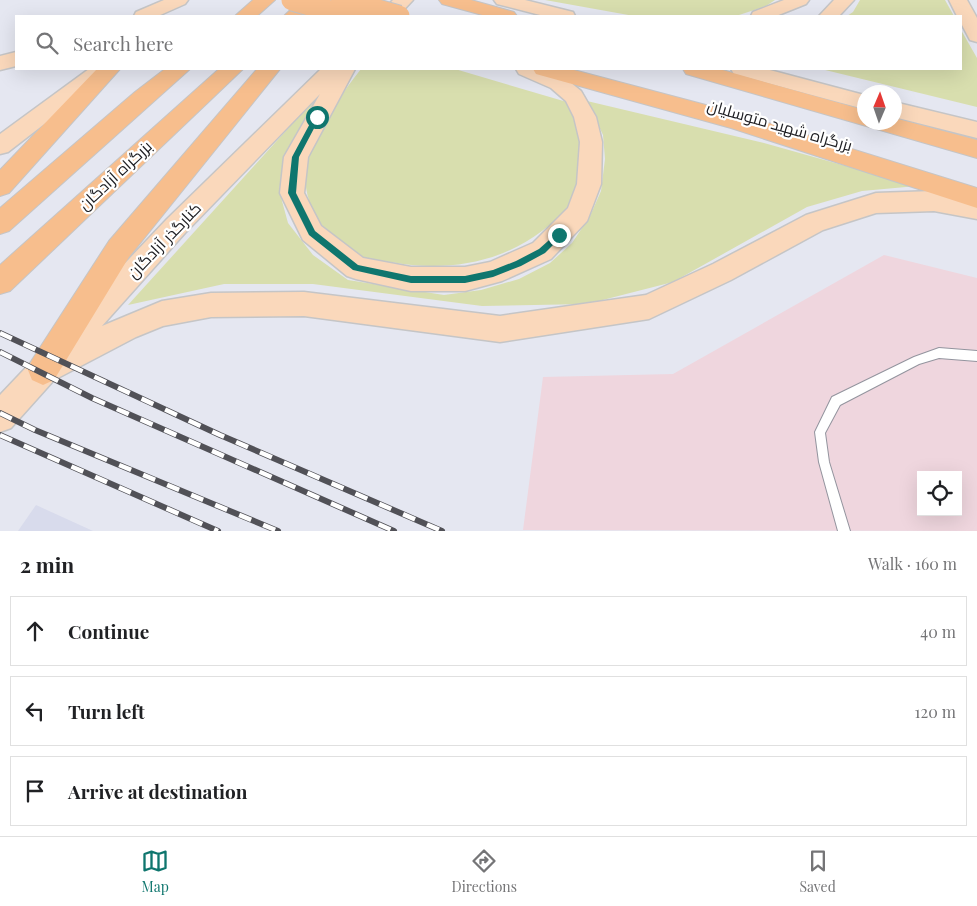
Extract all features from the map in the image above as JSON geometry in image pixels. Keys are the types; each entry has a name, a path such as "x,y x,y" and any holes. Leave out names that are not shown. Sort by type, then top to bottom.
{"highway":[{"path":"246,15 265,0"},
{"path":"292,0 344,15"},
{"path":"295,15 313,0"},
{"path":"312,15 323,0"},
{"path":"342,0 395,15"},
{"path":"449,0 502,15"},
{"path":"0,186 108,70"},
{"path":"0,223 144,97 178,70"},
{"name":"بزرگراه آزادگان","path":"0,282 197,99 231,70"},
{"path":"43,370 119,249 268,70"},
{"path":"548,70 736,121 977,198"},
{"name":"بزرگراه شهید متوسلیان","path":"585,70 977,182"},
{"name":"بزرگراه شهید متوسلیان","path":"697,70 857,116"},
{"path":"790,83 857,109"},
{"path":"902,127 923,136"},
{"path":"902,129 977,149"}],"main road":[{"path":"145,15 179,0"},
{"path":"168,15 187,0"},
{"path":"388,15 404,0"},
{"path":"503,0 562,15"},
{"path":"762,15 800,0"},
{"path":"829,15 845,0"},
{"path":"958,0 977,36"},
{"path":"0,63 15,59"},
{"path":"0,146 101,70"},
{"name":"کنارگذر آزادگان","path":"0,417 176,226 332,70"},
{"path":"344,70 296,157 292,193 312,233 356,268 411,279 465,279 493,273 542,251 578,214 589,184 590,142 585,116 574,96 558,84 528,70"},
{"path":"744,70 857,100"},
{"path":"902,111 977,130"},
{"path":"43,370 162,314 211,305 253,302 304,304 500,329 649,306 722,272 815,222 876,203 934,201 977,209"}],"lane":[{"path":"844,531 824,462 820,432 836,401 917,360 939,353 977,356"}],"shaded area":[{"path":"884,255 977,278 977,531 523,530 543,377 673,374"},
{"path":"36,505 93,531 18,531"}],"green space":[{"path":"545,0 775,0 766,6 739,15 628,15"},
{"path":"860,0 945,0 953,15 848,15 853,12"},
{"path":"962,32 977,58 977,107 902,89 902,85 887,85 825,70 962,70"},
{"path":"360,70 458,70 577,105 580,164 579,176 572,198 559,217 525,242 508,251 470,263 430,266 411,265 368,259 350,251 326,230 317,217 310,203 306,188 305,172 308,156 313,146 349,85"},
{"path":"331,81 285,161 279,190 288,223 313,255 348,280 444,295 481,290 519,279 550,263 572,243 590,216 601,191 605,159 603,135 587,101 764,143 917,186 862,191 807,207 673,282 587,304 482,306 313,284 224,284 128,305"}],"railway":[{"path":"0,333 220,435 442,531"},
{"path":"0,352 92,398 394,531"},
{"path":"0,413 35,430 278,531"},
{"path":"0,435 218,531"}],"route":[{"path":"317,117 296,157 292,193 312,233 356,268 411,279 465,279 493,273 518,263 542,251 559,235"}]}
